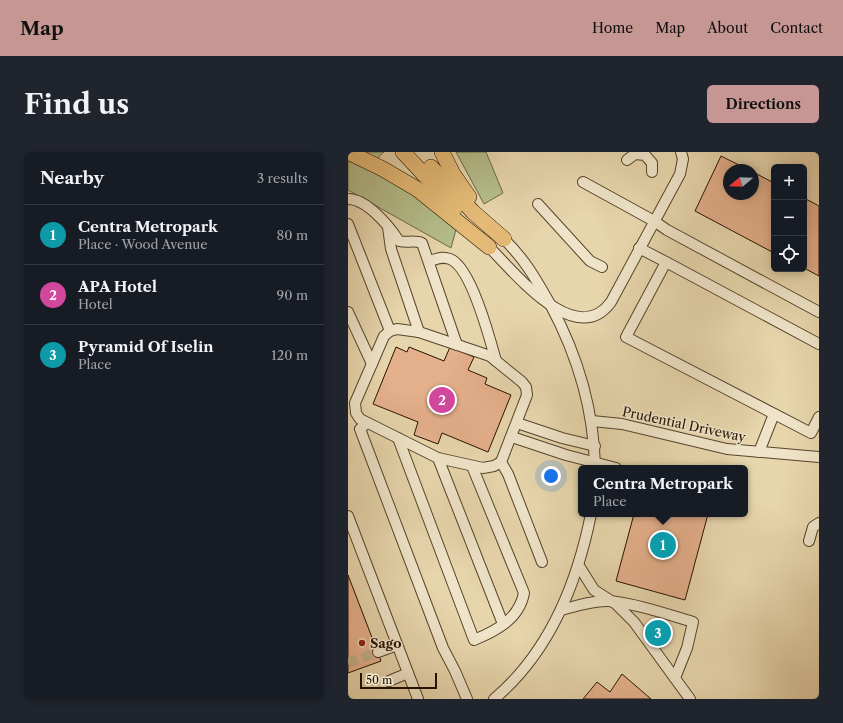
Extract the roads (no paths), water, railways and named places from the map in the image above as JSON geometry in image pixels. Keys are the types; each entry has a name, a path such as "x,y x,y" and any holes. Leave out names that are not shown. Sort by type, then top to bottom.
{"highway":[{"path":"348,152 384,169 417,189 489,247"},
{"path":"403,152 489,247"},
{"path":"417,152 473,212 504,239"},
{"path":"442,152 453,174 468,197 504,239"}],"street":[{"path":"489,247 513,272 550,306 582,318 593,317 601,313 612,302 639,248 680,174 683,159 681,152"},
{"path":"627,160 635,154 645,155 652,163 652,172"},
{"path":"583,182 654,221 667,230 819,312"},
{"path":"348,199 358,200 387,223 399,241 406,243 418,241 422,243 457,345"},
{"path":"538,204 590,261 602,267"},
{"path":"387,223 391,249 419,332"},
{"path":"348,224 390,331"},
{"path":"504,239 528,265 576,360 592,421 595,446 595,465"},
{"path":"639,248 819,344"},
{"path":"429,261 441,257 451,260 465,272 486,326 496,361"},
{"path":"666,262 626,337 811,433 819,417"},
{"path":"348,312 372,364"},
{"path":"348,399 356,413 360,419 438,458 488,468 498,465 501,462 528,395 526,387 490,356 419,332 397,328 384,336 356,403 356,413"},
{"path":"759,452 774,414"},
{"name":"Prudential Driveway","path":"592,421 622,424 726,449 819,457"},
{"path":"367,423 360,429 443,648 467,699"},
{"path":"517,423 562,438 595,446"},
{"path":"512,437 592,465"},
{"path":"398,438 474,640 496,631 511,618 522,604 524,594 472,466"},
{"path":"438,458 504,624"},
{"path":"501,462 508,474 542,562"},
{"path":"348,516 418,699"},
{"path":"494,699 515,678 534,654 561,610 578,566 590,517"},
{"path":"809,541 813,527 819,523"},
{"path":"578,566 594,590 608,601 616,604 634,622 690,699"},
{"path":"561,610 584,604 608,601 653,610 693,622 687,648 675,678"},
{"path":"634,622 643,614 653,610"},
{"path":"378,652 398,645"},
{"path":"389,681 408,673"}],"tunnel":[{"path":"348,663 378,652"}],"place":[{"name":"APA Hotel","path":"442,400"},
{"name":"Centra Metropark","path":"663,545"},
{"name":"Pyramid Of Iselin","path":"658,633"},
{"name":"Sago","path":"362,643"}]}
